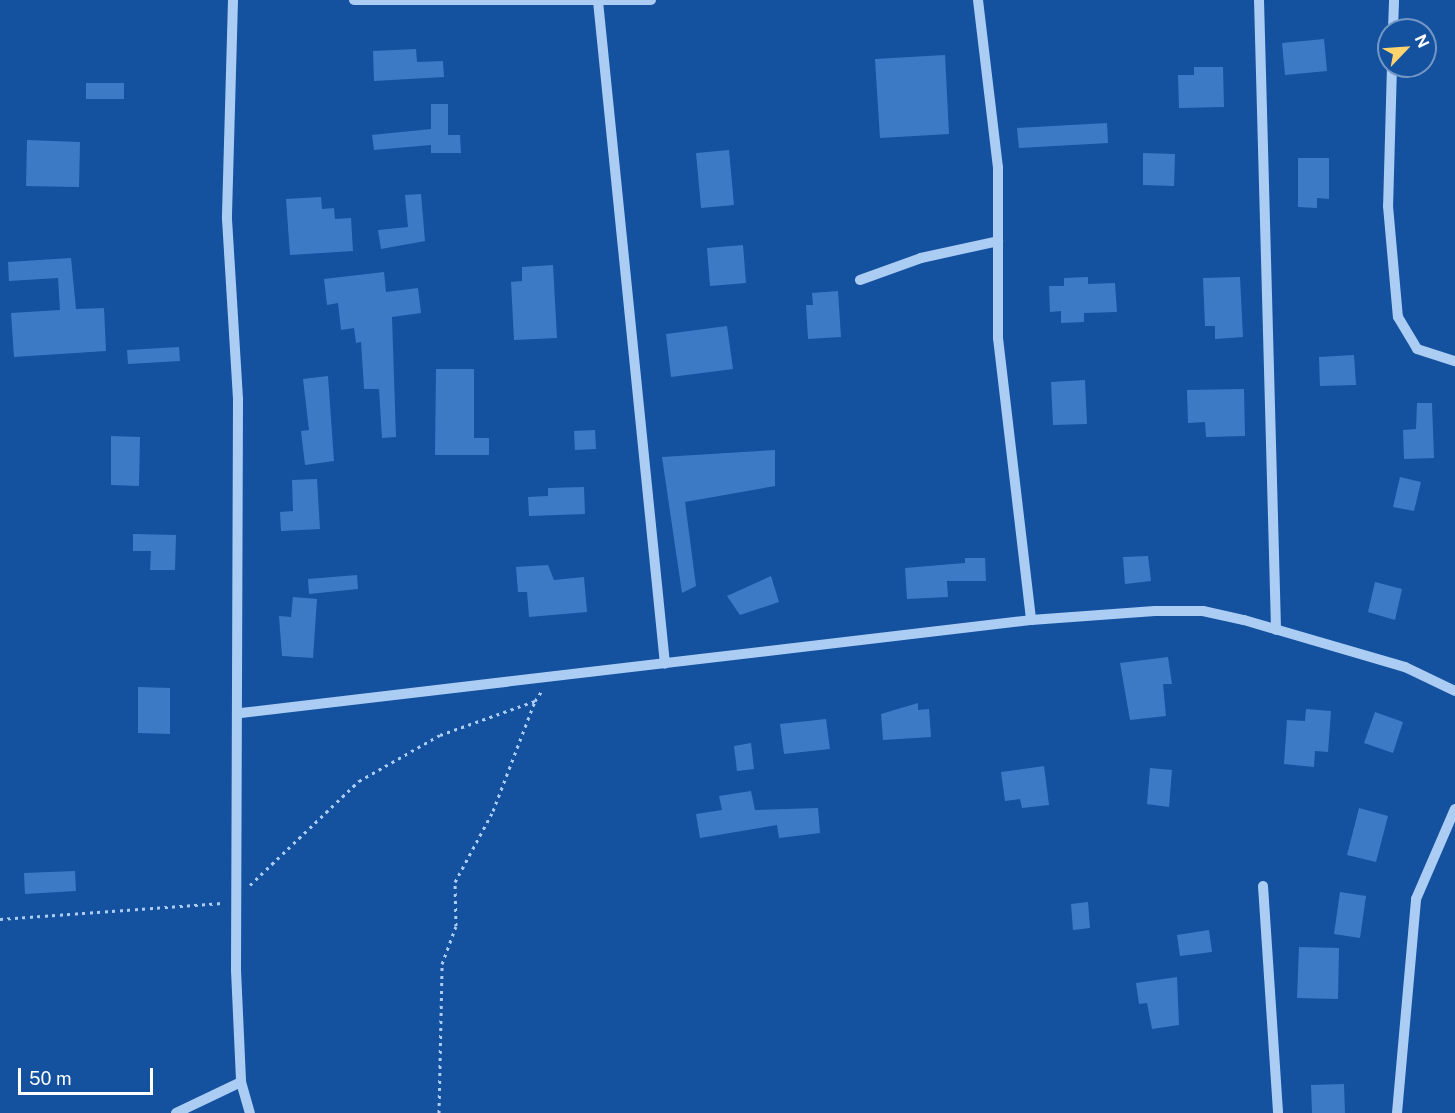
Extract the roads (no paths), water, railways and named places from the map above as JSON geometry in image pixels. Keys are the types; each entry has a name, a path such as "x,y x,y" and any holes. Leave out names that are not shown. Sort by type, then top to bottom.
{"street":[{"path":"233,0 227,219 238,399 241,1083 250,1113"},
{"path":"354,0 651,0"},
{"path":"978,0 993,101 998,241 998,338 1031,620"},
{"path":"1259,0 1276,630"},
{"path":"1393,18 1394,0"},
{"path":"598,1 665,664"},
{"path":"1392,78 1388,206 1398,317 1417,349 1455,361"},
{"path":"860,280 921,258 998,241"},
{"path":"241,713 547,680 1031,620 1203,611 1405,667 1455,691"},
{"path":"1397,1113 1416,899 1455,809"},
{"path":"1263,885 1278,1113"},
{"path":"176,1113 241,1083"}]}
